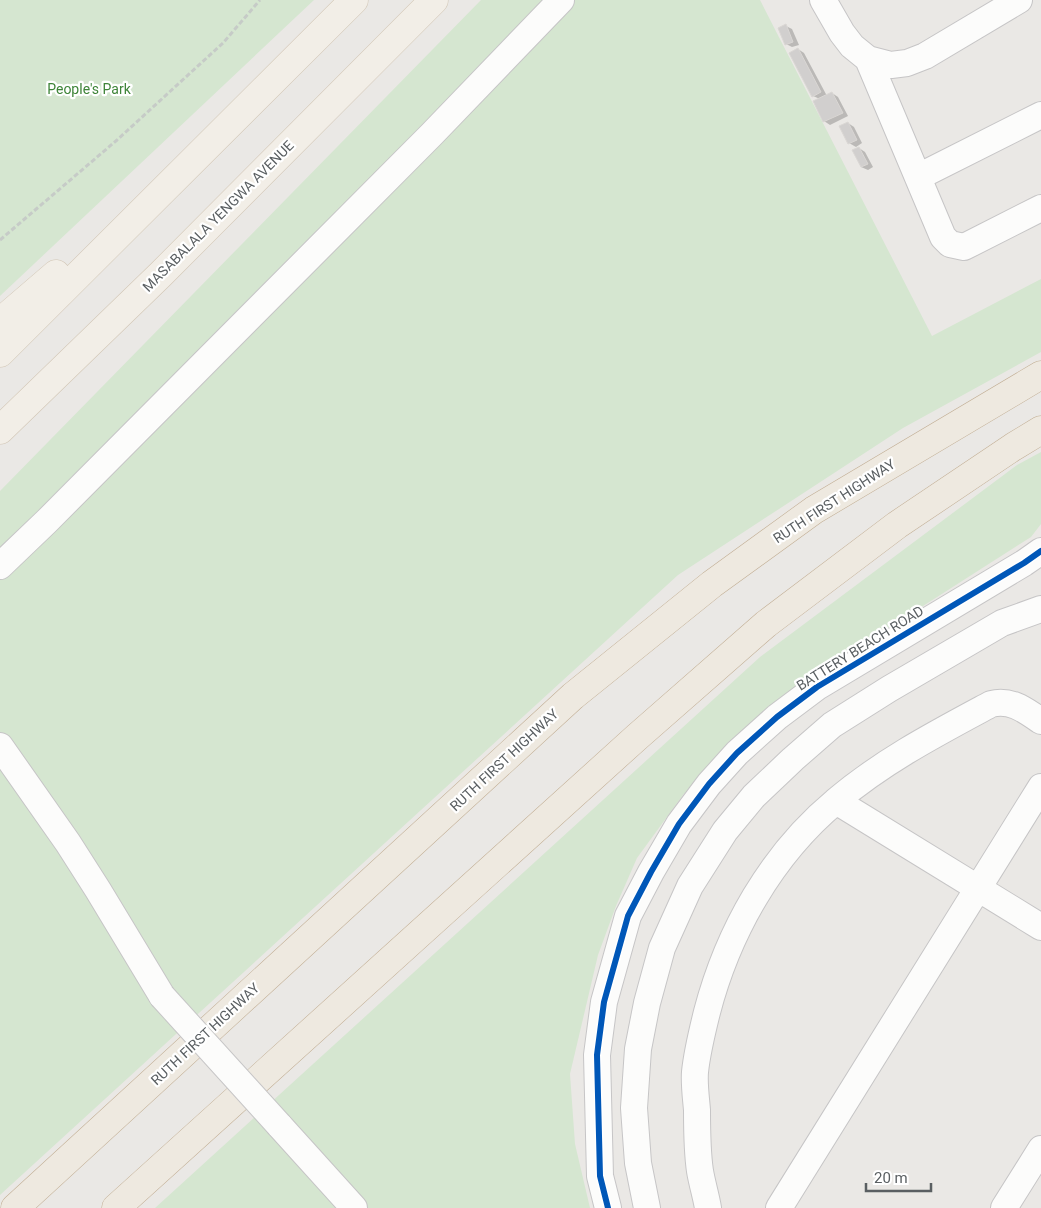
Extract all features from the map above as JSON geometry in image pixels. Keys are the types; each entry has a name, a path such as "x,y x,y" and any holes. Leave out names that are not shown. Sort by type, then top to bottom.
{"highway":[{"name":"RUTH FIRST HIGHWAY","path":"15,1208 573,696 712,584 814,510 1041,375"},
{"path":"116,1208 622,751 766,624 897,524 1041,430"}],"main road":[{"path":"0,353 354,0"},
{"name":"MASABALALA YENGWA AVENUE","path":"0,430 161,274 434,0"},
{"path":"0,322 229,123"},
{"path":"0,448 161,274"}],"street":[{"path":"0,566 404,162 561,0"},
{"path":"822,0 852,46 868,59 891,65 907,63 943,46 1019,0"},
{"path":"868,59 942,237 950,244 964,247 1041,208"},
{"path":"918,177 1041,115"},
{"name":"BATTERY BEACH ROAD","path":"608,1208 600,1176 596,1055 604,1002 628,916 679,824 709,784 737,753 777,716 817,686 1024,563 1041,551"},
{"path":"647,1208 638,1163 634,1108 638,1049 647,1003 662,948 690,886 725,831 754,796 792,759 832,725 889,689 1002,623 1041,609"},
{"path":"708,1208 700,1170 695,1073 701,1035 717,976 730,944 769,875 820,815 836,801 859,782 927,738 991,704 1001,701 1011,703 1041,721"},
{"path":"0,746 68,843 162,996 354,1208"},
{"path":"779,1208 1041,787"},
{"path":"836,801 1041,927"},
{"path":"1004,1208 1041,1149"}],"path":[{"path":"0,240 117,140 224,43 260,0"}],"green space":[{"name":"People's Park","path":"0,0 314,0 0,296"},
{"path":"481,0 760,0 932,336 1041,279 1041,352 903,428 678,575 0,1195 0,491"},
{"path":"1041,452 1041,524 1031,537 898,622 816,669 756,719 717,756 683,795 637,858 616,906 598,955 570,1074 575,1144 590,1208 155,1208 760,657 1017,465"}],"building":[{"path":"786,24 793,42 785,45 778,28"},
{"path":"798,48 821,92 812,97 789,53"},
{"path":"832,92 843,113 823,122 813,101"},
{"path":"848,122 857,140 848,144 839,126"},
{"path":"859,147 868,164 861,167 852,150"}],"cycle path":[{"path":"608,1208 600,1176 597,1055 604,1002 628,916 679,824 709,784 737,753 777,717 817,687 1041,551"}]}
